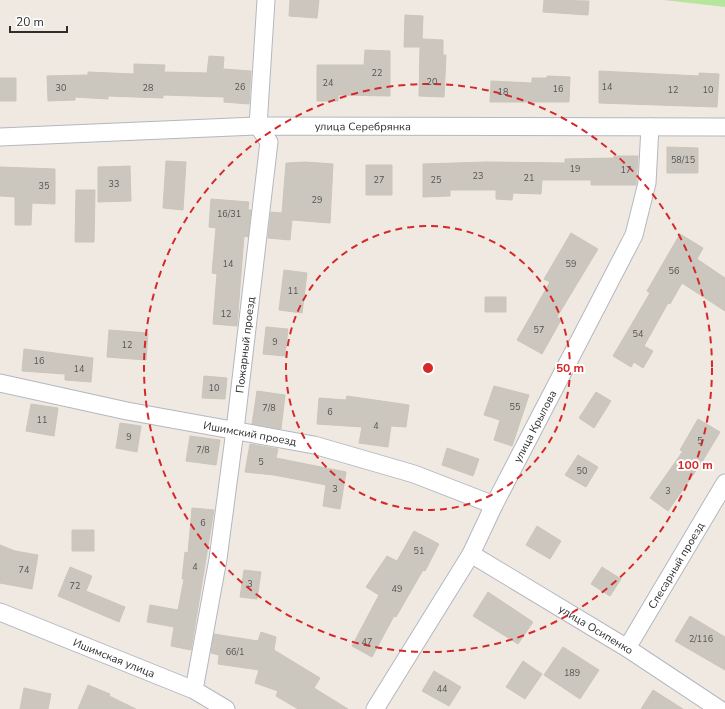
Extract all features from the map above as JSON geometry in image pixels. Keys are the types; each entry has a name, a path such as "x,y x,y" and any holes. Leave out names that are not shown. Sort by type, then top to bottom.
{"street":[{"path":"258,126 266,0"},
{"name":"улица Серебрянка","path":"0,137 258,126 725,127"},
{"name":"Пожарный проезд","path":"194,690 218,559 235,430 269,142 258,126"},
{"name":"улица Крылова","path":"375,709 471,554 494,505 634,235 647,183 650,127"},
{"name":"Ишимский проезд","path":"0,383 127,411 322,447 414,474 494,505"},
{"name":"Слесарный проезд","path":"627,648 725,483"},
{"name":"улица Осипенко","path":"471,554 627,648 719,709"},
{"name":"Ишимская улица","path":"0,612 194,690 226,709"}],"green space":[{"path":"664,0 725,0 725,7"}],"building":[{"path":"290,0 319,0 317,18 289,16"},
{"path":"544,0 589,1 588,15 543,12"},
{"path":"405,15 423,16 422,39 443,40 443,55 446,55 444,97 419,96 420,47 404,47"},
{"path":"365,50 390,51 390,96 338,95 338,101 317,101 317,65 364,65"},
{"path":"209,56 224,57 223,69 251,71 249,104 224,102 224,97 163,95 163,98 108,96 108,99 75,97 75,100 48,101 47,76 88,75 88,72 134,74 134,64 165,65 164,72 207,73"},
{"path":"599,71 699,76 699,73 719,74 717,107 599,103"},
{"path":"547,76 570,77 569,102 490,102 491,81 532,83 532,78 547,78"},
{"path":"0,78 16,78 16,101 0,101"},
{"path":"667,147 698,148 698,173 667,173"},
{"path":"614,156 638,156 636,185 591,185 591,180 542,180 541,194 513,193 512,200 496,199 496,190 450,190 450,196 423,197 423,164 487,162 565,163 565,159 614,158"},
{"path":"166,161 186,162 183,210 163,208"},
{"path":"305,162 333,164 330,223 292,220 290,240 268,238 271,212 282,213 286,163"},
{"path":"366,165 392,165 392,195 366,195"},
{"path":"130,166 131,201 98,202 98,167"},
{"path":"0,167 55,169 55,204 32,203 31,225 15,225 15,197 0,196"},
{"path":"76,190 95,190 94,242 75,242"},
{"path":"211,199 249,202 248,210 251,210 248,237 244,236 237,326 213,324 217,274 212,273 216,228 209,227"},
{"path":"571,233 598,249 557,317 561,320 542,354 517,340 550,282 544,279"},
{"path":"680,234 703,248 697,259 725,278 725,311 682,283 670,304 668,303 644,346 653,351 643,368 634,362 631,367 613,356 650,293 647,291"},
{"path":"284,270 307,273 302,313 279,310"},
{"path":"485,297 506,297 506,312 485,312"},
{"path":"266,327 288,329 285,356 263,354"},
{"path":"109,330 148,333 146,360 107,357"},
{"path":"24,349 93,358 91,382 65,380 65,374 22,371"},
{"path":"204,376 227,378 225,399 202,398"},
{"path":"494,386 529,395 512,446 494,440 500,420 484,415"},
{"path":"257,391 285,395 281,429 252,424"},
{"path":"596,392 611,401 594,428 579,418"},
{"path":"347,396 409,405 406,427 391,426 388,447 359,443 362,427 317,424 319,398 346,400"},
{"path":"31,404 58,408 54,436 26,431"},
{"path":"698,419 720,432 702,462 668,511 650,498 683,451 680,450"},
{"path":"120,423 141,426 137,452 116,448"},
{"path":"190,436 220,440 216,465 186,461"},
{"path":"250,444 278,449 276,458 346,472 340,509 323,506 326,485 274,475 245,472"},
{"path":"447,448 479,459 473,476 442,465"},
{"path":"578,455 598,467 586,487 565,475"},
{"path":"192,508 214,510 191,650 171,646 174,627 147,622 150,605 178,610 184,579 182,579 185,552 188,553"},
{"path":"537,526 561,541 550,559 526,545"},
{"path":"72,530 94,530 94,551 72,551"},
{"path":"414,531 439,544 425,571 423,570 396,617 394,616 372,657 352,646 379,595 366,587 387,556 397,561"},
{"path":"0,545 15,551 38,555 32,589 0,583"},
{"path":"70,567 92,576 86,591 125,607 119,622 58,596"},
{"path":"602,567 621,579 610,596 591,584"},
{"path":"244,570 261,572 257,599 240,597"},
{"path":"488,592 533,622 518,644 473,616"},
{"path":"690,616 725,637 725,670 675,641"},
{"path":"261,632 276,637 274,650 320,678 314,688 348,709 298,709 276,696 278,691 255,683 259,670 218,664 219,655 211,653 214,634 258,641"},
{"path":"563,647 599,670 580,699 544,675"},
{"path":"523,661 542,674 525,699 506,687"},
{"path":"434,671 461,687 449,706 422,691"},
{"path":"88,685 110,694 109,696 136,709 78,709"},
{"path":"24,688 51,694 48,709 20,709"},
{"path":"653,690 683,709 641,709"}]}
